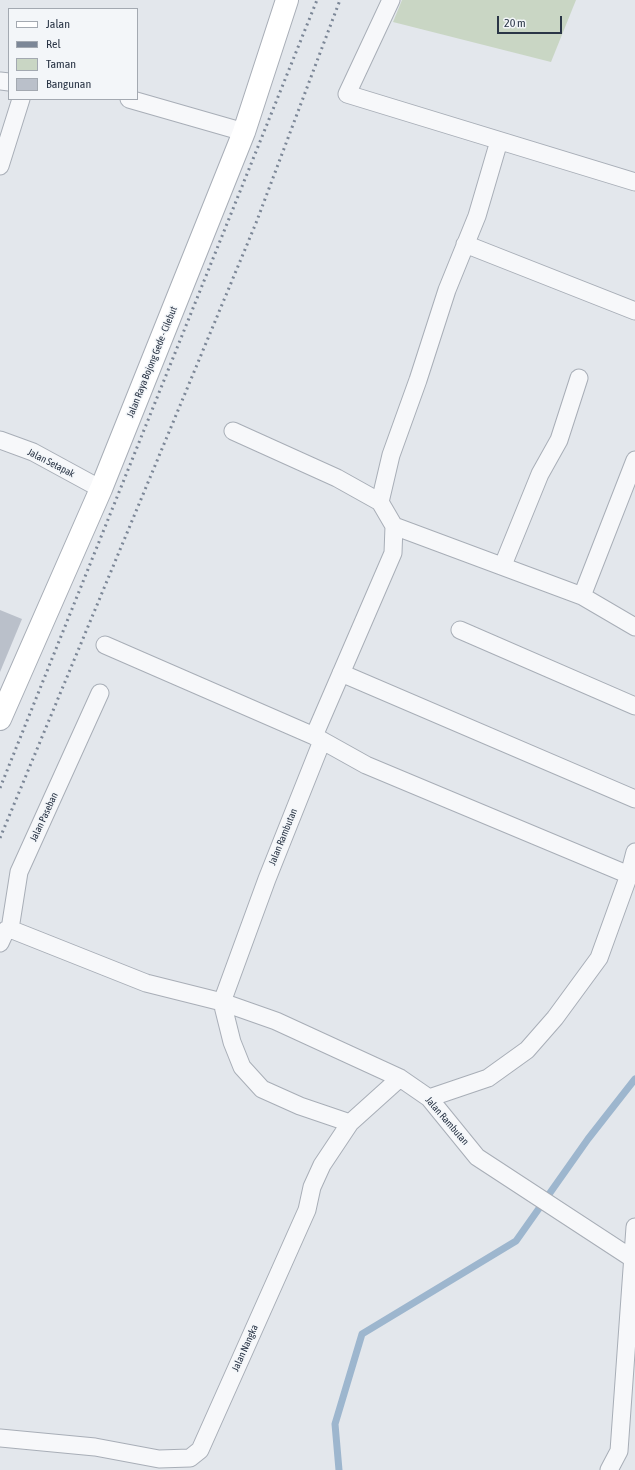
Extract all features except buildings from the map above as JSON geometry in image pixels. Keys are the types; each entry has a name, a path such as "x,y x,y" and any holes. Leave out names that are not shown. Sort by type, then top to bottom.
{"main road":[{"name":"Jalan Raya Bojong Gede - Cilebut","path":"0,719 101,489 244,132 287,0"}],"street":[{"path":"391,0 347,94 635,182"},
{"path":"0,166 21,100"},
{"path":"132,100 244,132"},
{"path":"380,502 391,455 418,380 447,290 476,216 499,141"},
{"path":"465,244 635,312"},
{"path":"503,565 540,474 559,440 579,378"},
{"path":"233,431 337,478 380,502 394,526 503,565 582,596 635,627"},
{"name":"Jalan Setapak","path":"0,440 33,452 101,489"},
{"path":"582,596 635,460"},
{"name":"Jalan Rambutan","path":"222,1002 341,673 393,553 394,526"},
{"path":"460,630 635,706"},
{"path":"105,645 318,738 366,764 629,875"},
{"path":"341,673 635,799"},
{"name":"Jalan Paseban","path":"0,943 6,930 10,929 19,872 100,693"},
{"path":"429,1098 488,1078 527,1050 555,1018 600,958 629,875 635,852"},
{"name":"Jalan Rambutan","path":"10,929 146,983 222,1002 276,1021 400,1078 429,1098 477,1157 558,1209 633,1269"},
{"path":"222,1002 232,1042 242,1067 262,1089 300,1106 350,1123"},
{"name":"Jalan Nangka","path":"0,1438 95,1447 159,1458 190,1458 200,1450 307,1210 312,1187 322,1165 350,1123 400,1078"},
{"path":"609,1470 619,1451 620,1416 633,1269 635,1227"}],"green space":[{"path":"402,0 576,0 551,62 393,22"}],"waterway":[{"path":"339,1470 335,1424 362,1334 516,1241 588,1139 635,1079"}],"railway":[{"path":"0,788 317,0"},
{"path":"0,838 256,223 340,0"}]}
